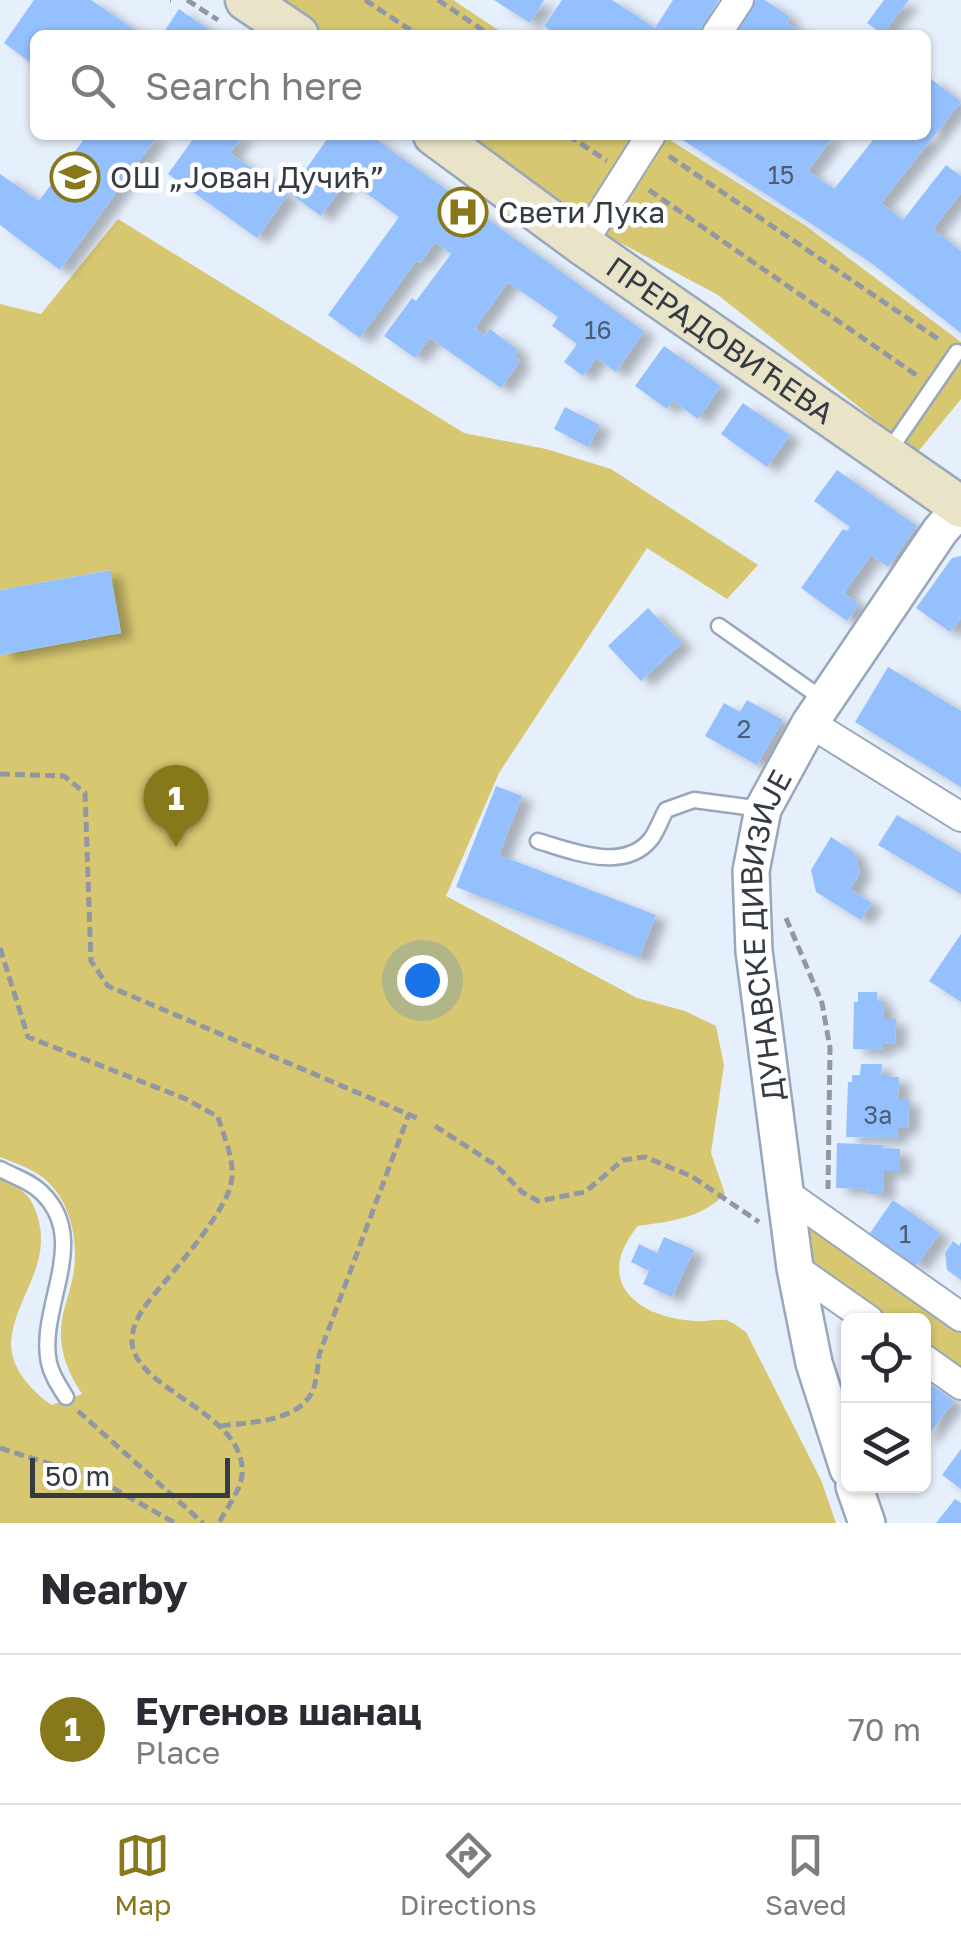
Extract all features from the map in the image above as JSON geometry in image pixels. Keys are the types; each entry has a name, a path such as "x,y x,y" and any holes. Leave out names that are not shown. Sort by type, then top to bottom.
{"main road":[{"path":"230,9 285,30"},
{"name":"ПРЕРАДОВИЋЕВА","path":"441,140 582,244 961,507"}],"street":[{"path":"719,30 739,0"},
{"path":"582,244 648,140"},
{"name":"ДУНАВСКЕ ДИВИЗИЈЕ","path":"841,1447 814,1363 792,1251 752,923 751,872 763,809 818,712 940,531 961,507"},
{"path":"818,712 961,817"},
{"path":"784,1192 961,1317"},
{"path":"792,1251 862,1313"},
{"path":"931,1363 961,1385"},
{"path":"856,1493 866,1523"}],"lane":[{"path":"886,455 957,352"},
{"path":"718,626 818,712"},
{"path":"538,841 584,856 626,857 650,841 666,810 694,800 763,809"},
{"path":"0,1169 42,1193 60,1226 65,1255 47,1346 54,1380 66,1398"}],"path":[{"path":"187,0 230,9"},
{"path":"366,0 411,30"},
{"path":"438,0 483,30"},
{"path":"575,140 933,387"},
{"path":"652,140 957,352"},
{"path":"0,774 64,776 84,793 91,961 108,986 417,1118"},
{"path":"784,912 822,1003 830,1048 829,1224"},
{"path":"0,948 28,1037 186,1099 218,1117 230,1156 231,1185 199,1242 138,1314 131,1341 142,1366 220,1426 239,1453 242,1476 219,1523"},
{"path":"220,1426 291,1412 304,1404 314,1390 319,1354 409,1114"},
{"path":"435,1126 496,1166 522,1192 538,1201 585,1192 624,1160 645,1157 691,1176 792,1251"},
{"path":"66,1398 88,1423 203,1523"},
{"path":"0,1448 94,1478 175,1523"}],"shaded area":[{"path":"245,0 453,0 498,30 290,30"},
{"path":"457,140 670,140 806,226 961,342 961,399 917,453 718,295 574,218"},
{"path":"118,219 464,433 546,449 611,469 758,565 727,599 647,548 499,773 446,896 637,998 685,1011 716,1026 724,1065 711,1153 725,1194 695,1214 638,1226 625,1245 619,1263 620,1279 638,1303 654,1312 694,1321 726,1320 746,1332 821,1480 836,1523 0,1523 0,1178 30,1200 37,1213 41,1238 37,1266 12,1334 16,1366 28,1384 52,1405 82,1394 66,1363 61,1338 75,1262 70,1218 47,1181 0,1157 0,655 121,633 109,570 0,590 0,304 41,314"},
{"path":"801,1209 961,1322 961,1379 931,1358 931,1313 867,1313 810,1274"}],"building":[{"path":"34,0 91,0 135,30 30,30 30,62 4,43"},
{"path":"494,0 544,0 530,23"},
{"path":"562,0 612,0 655,28 673,0 719,0 699,30 549,30 544,26"},
{"path":"752,0 765,0 790,17 786,22 798,30 732,30"},
{"path":"884,0 909,0 885,30 877,30 867,23"},
{"path":"179,9 210,30 165,30"},
{"path":"931,79 961,102 931,140"},
{"name":"ОШ „Јован Дучић”","path":"83,140 154,140 60,270 0,225 0,174 39,201"},
{"path":"192,140 239,140 230,153 288,195 257,238 168,174"},
{"path":"326,140 377,140 644,331 616,372 596,358 583,376 564,362 577,344 552,326 558,317 508,282 475,328 485,336 490,329 518,350 514,356 520,361 501,388 430,338 415,358 384,336 451,254 435,242 420,263 416,261 360,338 328,315 399,217 348,180 321,216 289,193"},
{"path":"683,140 830,140 808,171 834,189 873,140 931,140 881,203 903,220 946,165 961,176 961,193 933,229 961,251 961,333 870,262"},
{"path":"664,346 721,386 698,419 673,401 667,409 635,386"},
{"path":"743,403 790,435 767,467 721,434"},
{"path":"565,407 600,425 588,447 554,429"},
{"path":"837,470 917,526 888,567 871,555 844,593 859,604 847,621 801,588 843,529 847,531 850,527 814,501"},
{"path":"961,556 961,618 950,632 916,608 952,558"},
{"path":"110,570 121,633 0,655 0,590"},
{"path":"648,608 682,643 641,681 608,646"},
{"path":"888,667 961,711 961,787 855,722"},
{"path":"747,700 783,720 757,765 705,736 724,703 740,712"},
{"path":"496,786 522,796 499,855 656,915 639,958 456,887"},
{"path":"897,815 961,853 961,894 878,845"},
{"path":"831,837 854,852 860,873 850,889 872,903 861,920 816,892 811,870"},
{"path":"961,934 961,1002 929,981"},
{"path":"858,992 877,992 877,1002 884,1002 883,1019 896,1019 895,1044 883,1043 882,1050 853,1049 854,1002 858,1002"},
{"path":"861,1064 882,1064 881,1076 899,1077 898,1099 909,1099 908,1128 898,1128 897,1138 846,1137 848,1082 852,1082 852,1075 860,1075"},
{"path":"837,1143 900,1149 900,1171 884,1171 884,1194 836,1188"},
{"path":"893,1200 940,1233 916,1266 870,1233"},
{"path":"664,1237 694,1250 672,1297 643,1284 649,1271 631,1262 639,1244 657,1253"},
{"path":"953,1241 959,1246 961,1242 961,1280 947,1270 945,1253"},
{"path":"931,1384 954,1401 931,1432"},
{"path":"961,1449 961,1489 942,1475"},
{"path":"955,1499 961,1503 961,1523 936,1523"}],"place":[{"name":"ОШ „Јован Дучић”","path":"75,177"},
{"name":"Свети Лука","path":"463,212"},
{"name":"Еугенов шанац","path":"176,847"}]}
